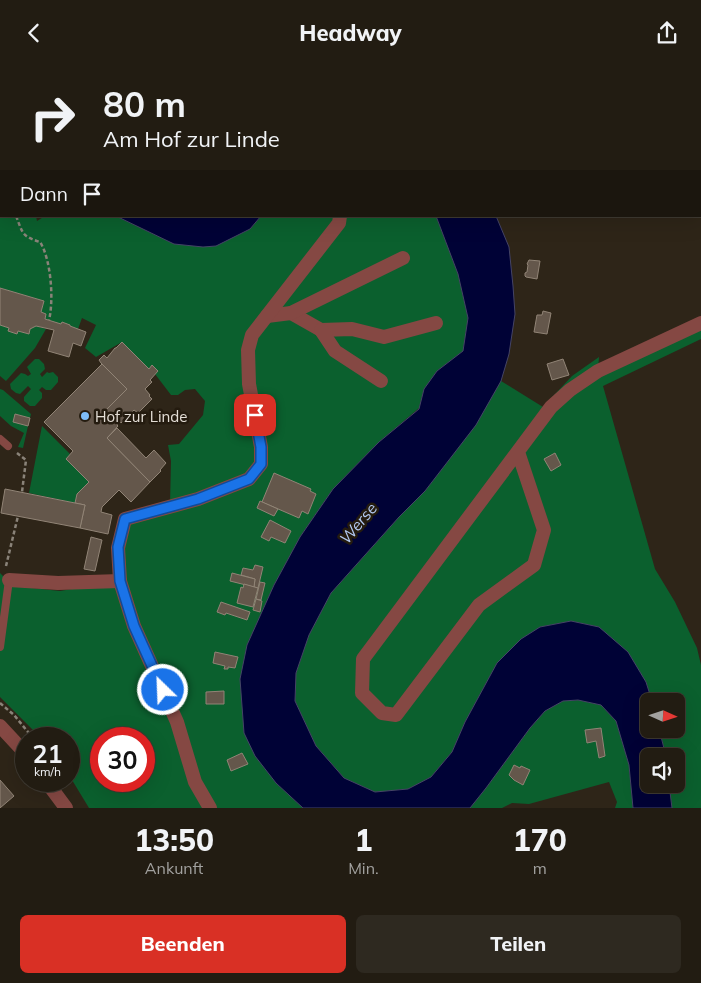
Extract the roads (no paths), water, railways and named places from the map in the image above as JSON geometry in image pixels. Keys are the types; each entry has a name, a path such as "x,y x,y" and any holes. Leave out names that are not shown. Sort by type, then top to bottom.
{"street":[{"path":"210,808 194,782 177,722 134,626 120,581 118,547 125,519 198,499 249,479 261,464 261,447 249,384 248,350 252,335 339,223 340,217"},
{"path":"267,316 291,313 403,258"},
{"path":"291,313 321,330 335,351 381,381"},
{"path":"321,330 352,329 384,337 436,323"},
{"path":"518,452 544,530 534,565 479,605 396,715 382,713 362,693 363,659 551,407 570,390 598,371 701,323"},
{"path":"10,580 58,583 120,581"},
{"path":"0,727 15,743"},
{"path":"54,792 66,808"}],"lane":[{"path":"0,439 8,446"},
{"path":"0,647 10,580"}],"water":[{"path":"118,217 260,217 250,229 216,246 203,247 174,244"},
{"name":"Werse","path":"436,217 496,217 509,247 513,286 515,314 509,354 501,381 476,425 425,491 331,593 309,635 296,673 295,701 316,746 344,778 375,792 408,789 431,777 452,752 465,722 497,663 521,639 540,627 571,621 599,627 628,652 646,682 649,693 640,693 640,738 661,738 664,748 640,748 640,793 670,793 672,808 633,808 629,765 616,721 601,705 578,700 563,701 545,711 470,808 303,808 276,783 255,756 244,733 240,679 247,645 274,585 300,537 333,489 379,442 419,409 424,389 437,371 463,351 468,318 458,274"}],"place":[{"name":"Hof zur Linde","path":"85,416"}]}
